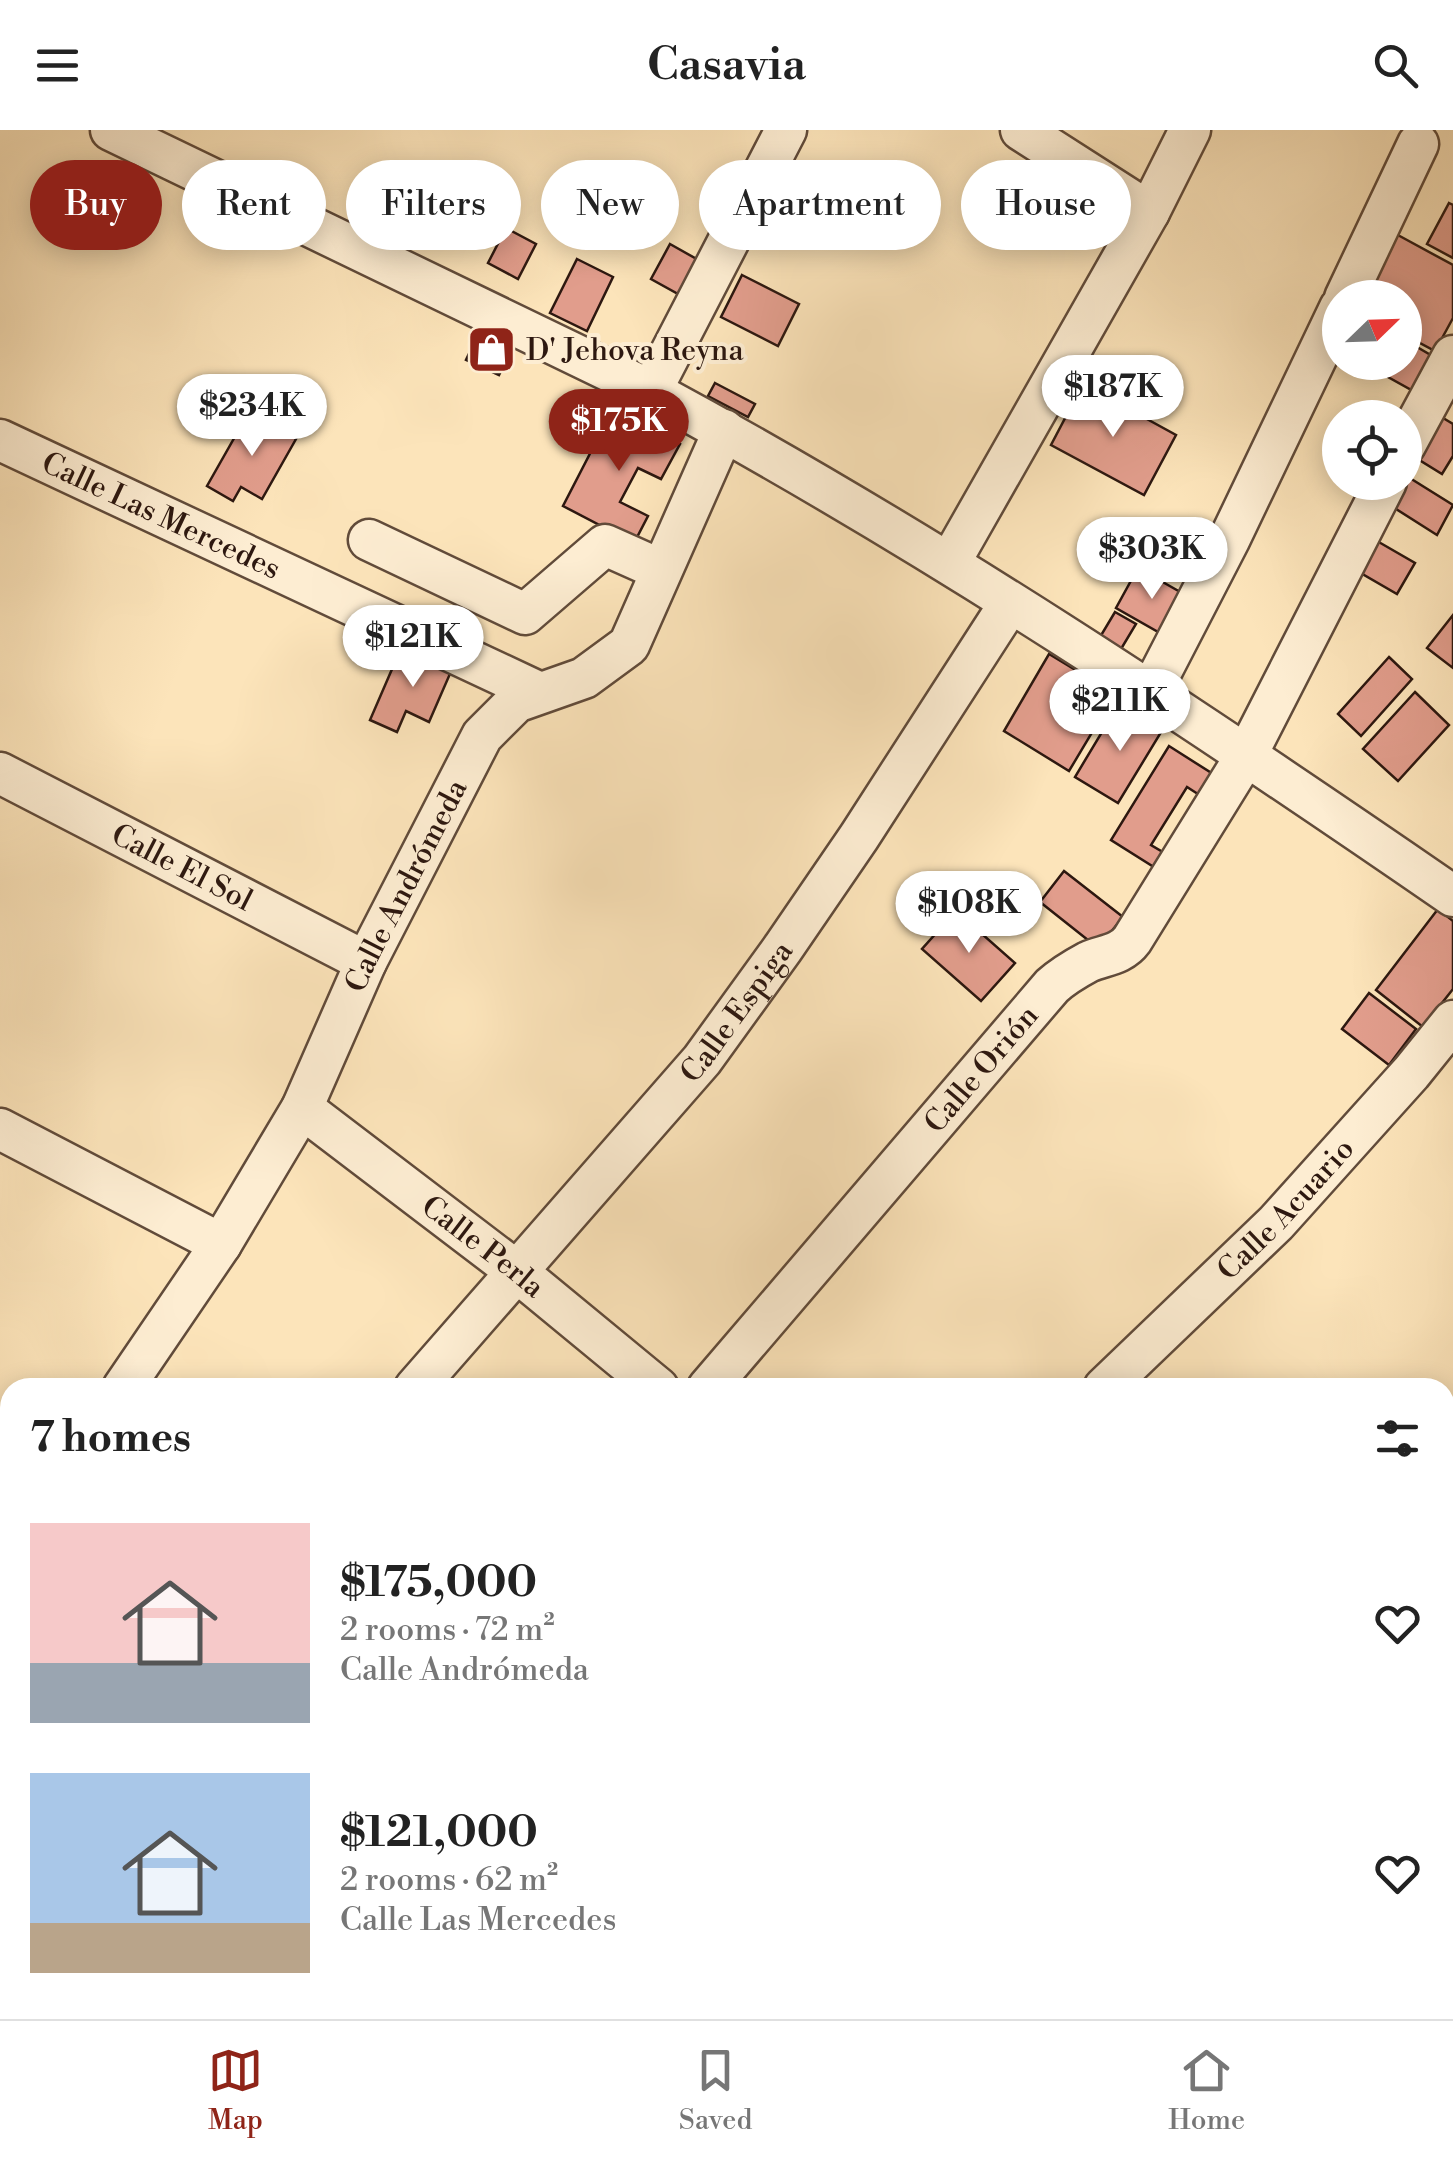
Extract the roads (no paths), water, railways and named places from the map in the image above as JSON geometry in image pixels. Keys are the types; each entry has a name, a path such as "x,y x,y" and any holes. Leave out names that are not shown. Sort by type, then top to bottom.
{"street":[{"path":"111,130 724,430 950,562 1247,754 1453,896"},
{"path":"651,391 786,130"},
{"path":"1020,130 1149,212"},
{"path":"950,562 1149,212 1190,130"},
{"path":"1354,280 1418,144"},
{"path":"1150,693 1322,346"},
{"path":"1422,424 1443,398 1453,356"},
{"name":"Calle Andrómeda","path":"130,1378 220,1244 302,1108 366,962 482,736 516,702 584,678 628,645 724,430"},
{"name":"Calle Las Mercedes","path":"0,440 538,692"},
{"name":"Calle Orión","path":"717,1378 1052,986 1089,962 1126,948 1247,754 1377,500"},
{"path":"369,540 525,614 606,545 661,570"},
{"name":"Calle Espiga","path":"424,1378 702,1060 860,837 1010,603"},
{"name":"Calle El Sol","path":"0,773 366,962"},
{"name":"Calle Acuario","path":"1114,1378 1276,1222 1411,1073 1453,1020"},
{"name":"Calle Perla","path":"302,1108 516,1270 646,1378"},
{"path":"0,1128 220,1244"}],"place":[{"name":"D' Jehova Reyna","path":"491,350"}]}
